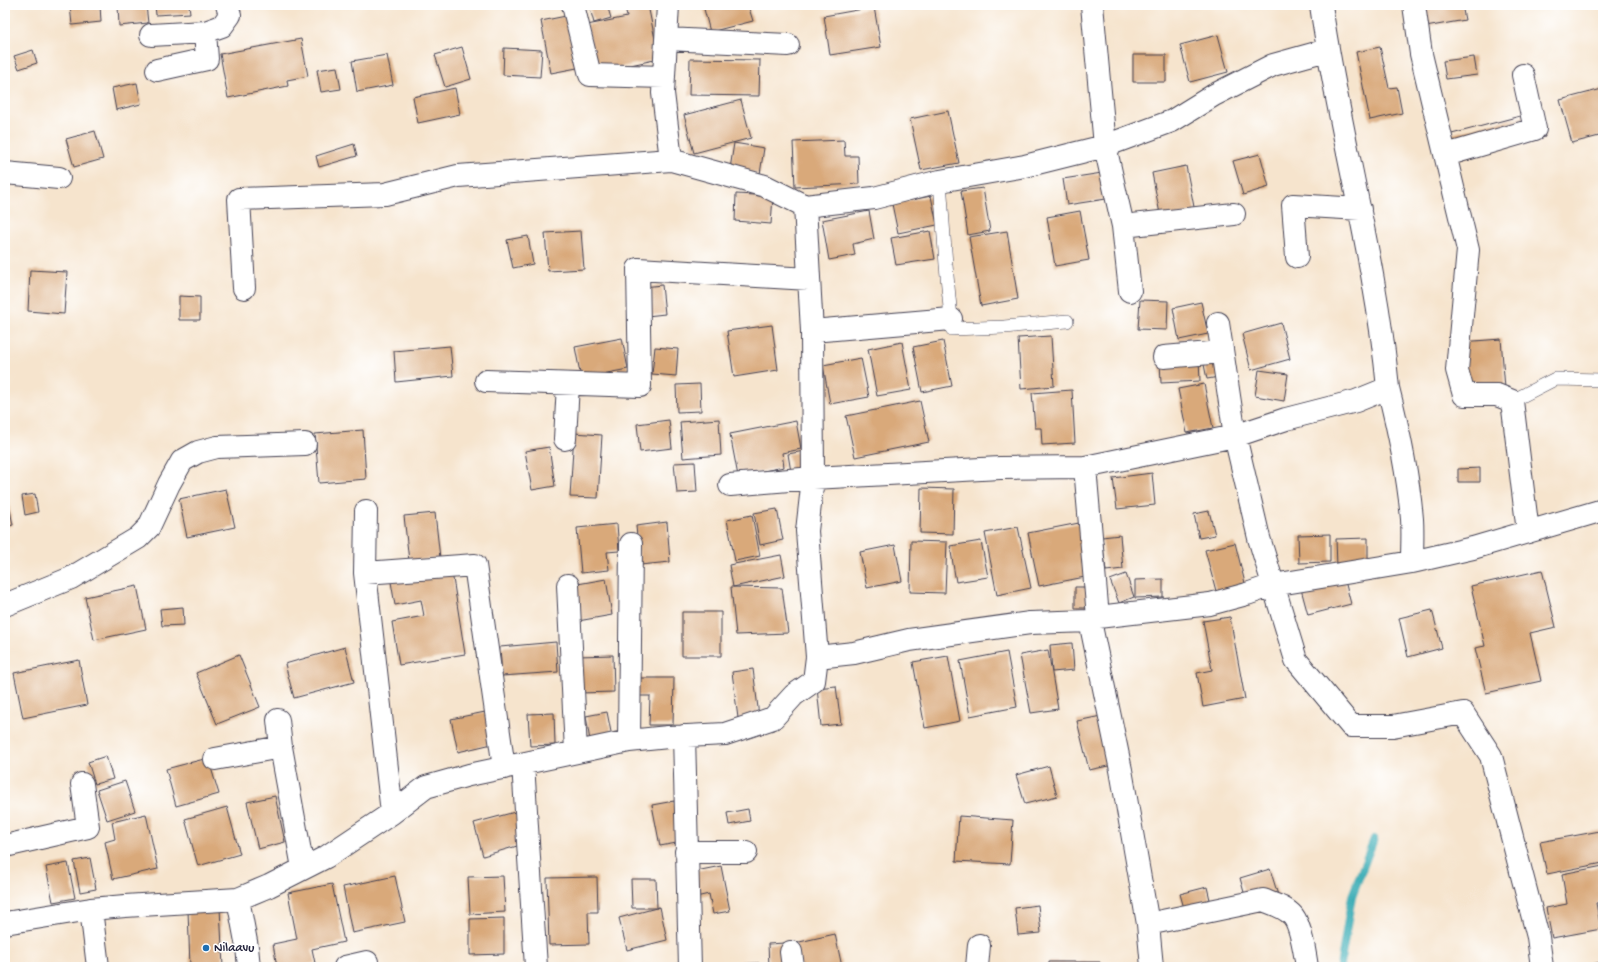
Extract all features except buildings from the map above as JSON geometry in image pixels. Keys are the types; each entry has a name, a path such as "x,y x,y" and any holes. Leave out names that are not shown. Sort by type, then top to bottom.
{"street":[{"path":"151,35 205,32 222,26 230,15 226,5"},
{"path":"573,5 590,75 664,76"},
{"path":"668,5 663,93 671,160"},
{"path":"1092,5 1106,146 1123,226 1130,291"},
{"path":"1321,5 1327,50 1360,210 1385,349 1388,388 1401,439 1412,520 1412,562"},
{"path":"1414,5 1421,54 1468,250 1458,370 1464,395 1497,394 1512,401 1528,532"},
{"path":"157,70 207,60 205,32"},
{"path":"667,39 788,45"},
{"path":"244,288 239,200 385,194 458,176 671,160 765,186 805,206 874,198 940,182 1025,166 1106,146 1172,121 1214,95 1274,65 1327,50"},
{"path":"1446,154 1535,129 1523,75"},
{"path":"5,174 59,178"},
{"path":"1298,257 1294,205 1360,210"},
{"path":"5,923 91,909 238,899 269,886 326,857 392,813 426,787 470,775 629,741 725,734 773,718 794,696 814,681 817,657 807,531 813,478 812,331 805,206"},
{"path":"1123,226 1234,214"},
{"path":"486,381 640,386 638,269 809,279"},
{"path":"812,331 951,319"},
{"path":"1218,323 1235,436 1259,538 1296,660 1351,726 1393,726 1463,713 1491,756 1538,937 1542,967"},
{"path":"1164,357 1222,352"},
{"path":"566,439 568,384"},
{"path":"730,485 813,478 1000,468 1085,467 1235,436 1286,419 1356,401 1388,388"},
{"path":"5,604 71,578 138,538 149,527 169,484 182,461 198,452 217,447 305,444"},
{"path":"1085,467 1094,619 1148,924 1152,967"},
{"path":"817,657 854,653 909,640 1030,623 1094,619 1210,604 1273,585 1412,562 1473,548 1603,510"},
{"path":"366,511 365,573 392,813"},
{"path":"629,741 631,544"},
{"path":"365,573 475,565 513,766 536,967"},
{"path":"568,585 576,752"},
{"path":"278,720 281,747 303,868"},
{"path":"684,736 690,967"},
{"path":"215,759 281,747"},
{"path":"5,846 88,827 82,784"},
{"path":"686,852 746,852"},
{"path":"238,899 247,947 249,967"},
{"path":"1148,924 1263,900 1278,906 1293,917 1300,934 1307,967"},
{"path":"91,909 98,967"},
{"path":"977,967 979,945"},
{"path":"345,967 367,962"}],"lane":[{"path":"940,182 952,329 1004,327 1068,320"},
{"path":"1512,401 1555,379 1603,380"}],"waterway":[{"path":"1340,967 1352,896 1374,839"}],"place":[{"name":"Nilaavu","path":"206,948"}]}
